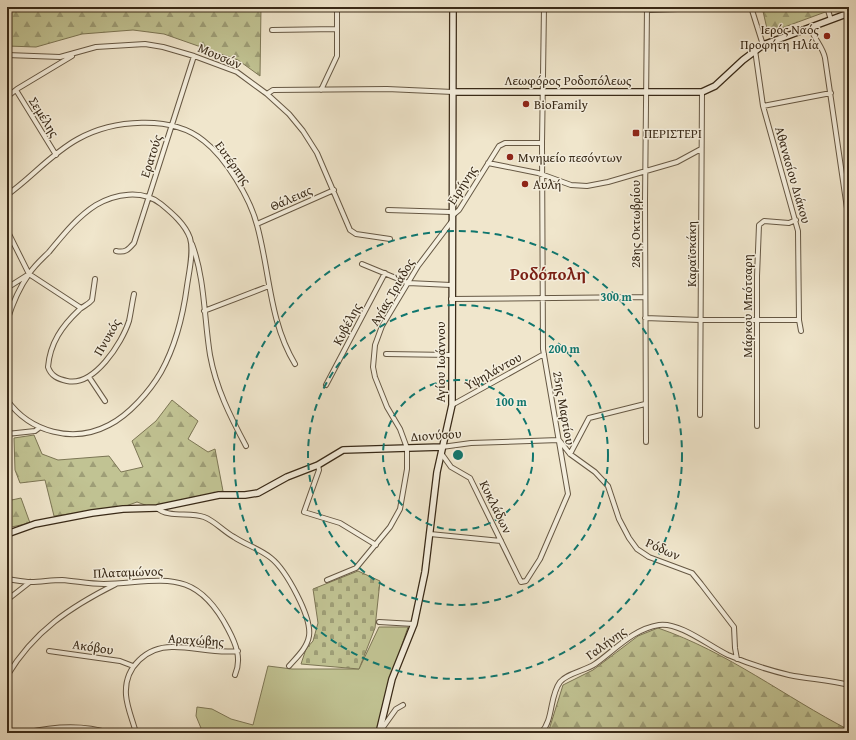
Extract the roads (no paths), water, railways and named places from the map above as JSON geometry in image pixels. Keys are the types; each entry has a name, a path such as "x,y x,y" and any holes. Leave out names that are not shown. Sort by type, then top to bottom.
{"street":[{"path":"321,90 337,56 337,7"},
{"name":"Αγίου Ιωάννου","path":"379,733 392,679 414,624 425,572 437,472 452,405 451,284 453,7"},
{"name":"25ης Μαρτίου","path":"521,582 526,581 534,570 568,494 560,440 544,354 542,298 542,91 544,7"},
{"path":"647,8 739,7"},
{"path":"751,7 763,45"},
{"path":"827,7 831,20"},
{"name":"28ης Οκτωβρίου","path":"646,442 645,170 647,8"},
{"path":"702,92 715,86 755,50 763,45 849,13"},
{"path":"810,28 817,43 823,48 831,93 849,222"},
{"path":"272,30 337,29"},
{"name":"Μουσών","path":"7,55 60,57 96,47 145,44 163,47 194,56 237,72 267,94 289,114 303,131 317,153 350,230 356,234 390,239"},
{"name":"Αθανασίου Διάκου","path":"755,50 762,106 798,231 799,320 801,332"},
{"path":"7,97 78,52"},
{"name":"Ερατούς","path":"116,250 122,252 129,250 134,243 194,56"},
{"path":"60,57 61,62"},
{"name":"Σεμέλης","path":"16,90 56,154"},
{"name":"Λεωφόρος Ροδοπόλεως","path":"267,94 273,90 702,92"},
{"name":"Καραϊσκάκη","path":"700,415 702,92"},
{"path":"762,106 831,93"},
{"name":"Ευτέρπης","path":"7,195 24,183 56,154 76,139 110,126 130,122 171,126 191,132 205,141 226,165 244,195 257,224 269,286 283,343 295,364"},
{"name":"Ειρήνης","path":"452,216 459,210 499,146 502,144 542,143"},
{"name":"Ειρήνης","path":"488,163 542,174 545,177 571,185 587,186 608,182 645,170 677,162 701,149"},
{"name":"Θάλειας","path":"257,224 334,190"},
{"path":"7,321 12,305 29,274 79,218 97,205 120,196 136,194 148,196 175,216 184,226 190,240 200,269 210,355 217,385 229,414 246,446"},
{"path":"388,210 452,216"},
{"name":"Αγίας Τριάδος","path":"327,580 356,568 376,545 397,516 400,509 407,469 407,448 400,428 383,398 373,367 375,345 382,326 426,254 452,216"},
{"name":"Μάρκου Μπότσαρη","path":"757,426 758,225 764,221 789,223 796,220"},
{"path":"7,230 29,274 81,308"},
{"path":"7,400 22,416 39,428 65,434 100,429 119,418 145,394 160,373 177,336 188,282 190,240"},
{"path":"362,264 408,283 451,284"},
{"path":"7,288 29,274"},
{"name":"Κυβέλης","path":"326,385 385,274"},
{"name":"Πνυκός","path":"94,280 92,300 81,308 61,329 52,349 48,367 52,375 66,381 74,382 89,377 105,363 128,322 134,294"},
{"path":"204,311 269,286"},
{"path":"451,299 645,297"},
{"path":"7,302 12,305"},
{"path":"645,318 700,320 799,320"},
{"path":"386,354 451,355"},
{"name":"Υψηλάντου","path":"452,405 544,354"},
{"path":"89,377 104,401"},
{"path":"570,454 589,418 645,404"},
{"path":"7,434 35,431 39,428"},
{"name":"Διονύσου","path":"7,534 34,524 92,513 123,509 157,508 219,495 245,495 258,493 287,477 318,465 343,450 407,448 441,450 471,443 560,440"},
{"name":"Ρόδων","path":"560,440 570,454 595,472 608,486 619,519 629,538 637,549 649,557 692,573 701,584 734,628 737,659"},
{"name":"Κυκλάδων","path":"441,450 451,467 470,478 521,582"},
{"path":"318,465 319,470 304,512 340,523 376,545"},
{"path":"157,508 161,512 204,517 216,523 232,536 272,558 295,590 309,628 306,645 289,666"},
{"path":"430,534 501,541"},
{"name":"Πλαταμώνος","path":"7,579 30,582 62,580 88,584 162,580 176,582 194,588 204,594 214,605 232,637 238,651 239,664 235,675"},
{"path":"7,600 30,582"},
{"path":"7,676 26,650 56,619 86,600 118,583"},
{"path":"380,622 414,624"},
{"name":"Γαλήνης","path":"541,733 547,726 559,683 564,679 587,669 626,640 651,627 661,625 672,626 737,659"},
{"name":"Αραχώβης","path":"133,666 146,654 166,647 238,651"},
{"name":"Ακόβου","path":"49,651 120,661 133,666"},
{"path":"737,659 790,675 849,685"},
{"path":"133,666 126,690 128,705 136,733"},
{"path":"379,733 396,709 403,705"},
{"path":"25,733 46,728 70,726 95,728 110,733"}],"place":[{"name":"Ιερός Ναός Προφήτη Ηλία","path":"827,36"},
{"name":"BioFamily","path":"526,104"},
{"name":"ΠΕΡΙΣΤΕΡΙ","path":"636,133"},
{"name":"Μνημείο πεσόντων","path":"510,157"},
{"name":"Αυλή","path":"525,184"}],"district":[{"name":"Ροδόπολη","path":"548,273"}]}
